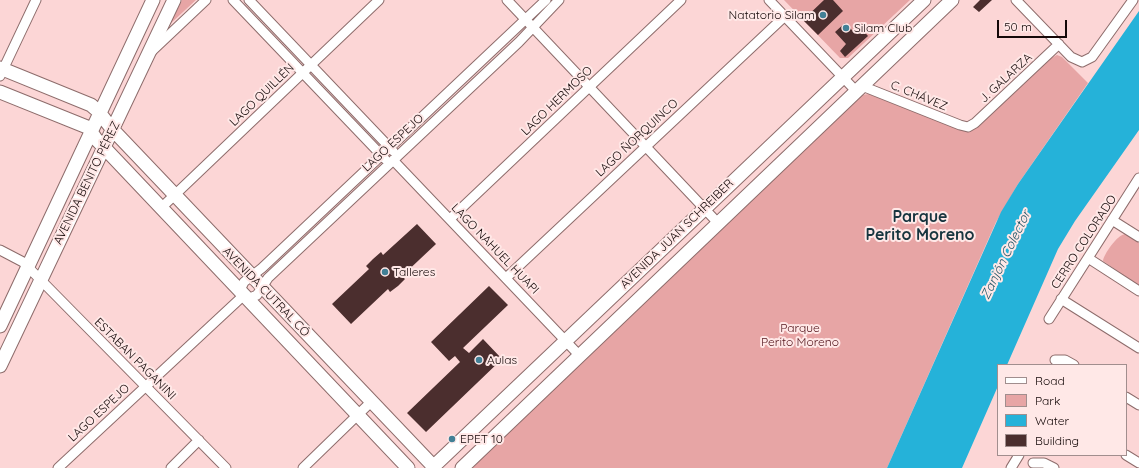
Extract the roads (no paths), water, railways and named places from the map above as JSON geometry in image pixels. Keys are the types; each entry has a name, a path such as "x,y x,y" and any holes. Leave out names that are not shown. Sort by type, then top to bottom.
{"main road":[{"name":"AVENIDA BENITO PÉREZ","path":"0,326 153,0"},
{"name":"AVENIDA BENITO PÉREZ","path":"0,366 104,148 111,129 174,0"},
{"name":"AVENIDA JUAN SCHREIBER","path":"434,467 565,340 924,0"},
{"name":"AVENIDA JUAN SCHREIBER","path":"462,468 952,0"},
{"path":"1,71 88,104 100,113"},
{"path":"0,92 93,128 101,122 111,129"},
{"name":"AVENIDA CUTRAL CÓ","path":"100,113 111,129 434,467"},
{"name":"AVENIDA CUTRAL CÓ","path":"93,128 94,136 104,148 408,468"}],"street":[{"path":"1,71 36,0"},
{"path":"148,55 206,0"},
{"name":"LAGO NAHUEL HUAPI","path":"233,0 382,156 388,161 394,160"},
{"name":"LAGO NAHUEL HUAPI","path":"249,0 390,148 395,155 394,160 579,356"},
{"name":"LAGO QUILLÉN","path":"161,208 379,0"},
{"path":"507,0 718,223"},
{"name":"LAGO ESPEJO","path":"546,0 382,156 243,284 241,288 244,295 249,298 255,297 268,278 394,160 558,0"},
{"name":"LAGO HERMOSO","path":"450,219 681,0"},
{"path":"769,0 843,77 859,88"},
{"path":"1016,0 1074,60 1082,62 1092,57 1133,0"},
{"name":"LAGO ÑORQUINCO","path":"506,278 784,16"},
{"name":"J. GALARZA","path":"968,126 975,123 1059,44"},
{"name":"C. CHÁVEZ","path":"859,88 960,125 968,126"},
{"name":"CERRO COLORADO","path":"1049,319 1139,178"},
{"path":"1112,220 1139,237"},
{"name":"ESTABAN PAGANINI","path":"0,250 18,258 28,267 226,468"},
{"path":"1088,258 1139,291"},
{"name":"LAGO ESPEJO","path":"58,468 244,295"},
{"path":"1062,299 1139,348"},
{"path":"1055,360 1065,360 1072,364"},
{"path":"1127,398 1139,406"},
{"path":"303,468 371,402"},
{"path":"171,468 199,440"},
{"path":"1010,468 1018,456"},
{"path":"1127,456 1139,463"},
{"path":"1033,463 1044,463 1054,468"}],"water":[{"name":"Zanjón Colector","path":"1139,11 1139,130 1075,221 1058,249 1007,364 997,364 997,388 962,468 887,468 1001,212 1018,184"}],"place":[{"name":"Natatorio Silam","path":"823,15"},
{"name":"Silam Club","path":"846,28"},
{"name":"Talleres","path":"385,272"},
{"name":"Aulas","path":"479,360"},
{"name":"EPET 10","path":"452,439"}],"district":[{"name":"Parque Perito Moreno","path":"920,226"}]}
